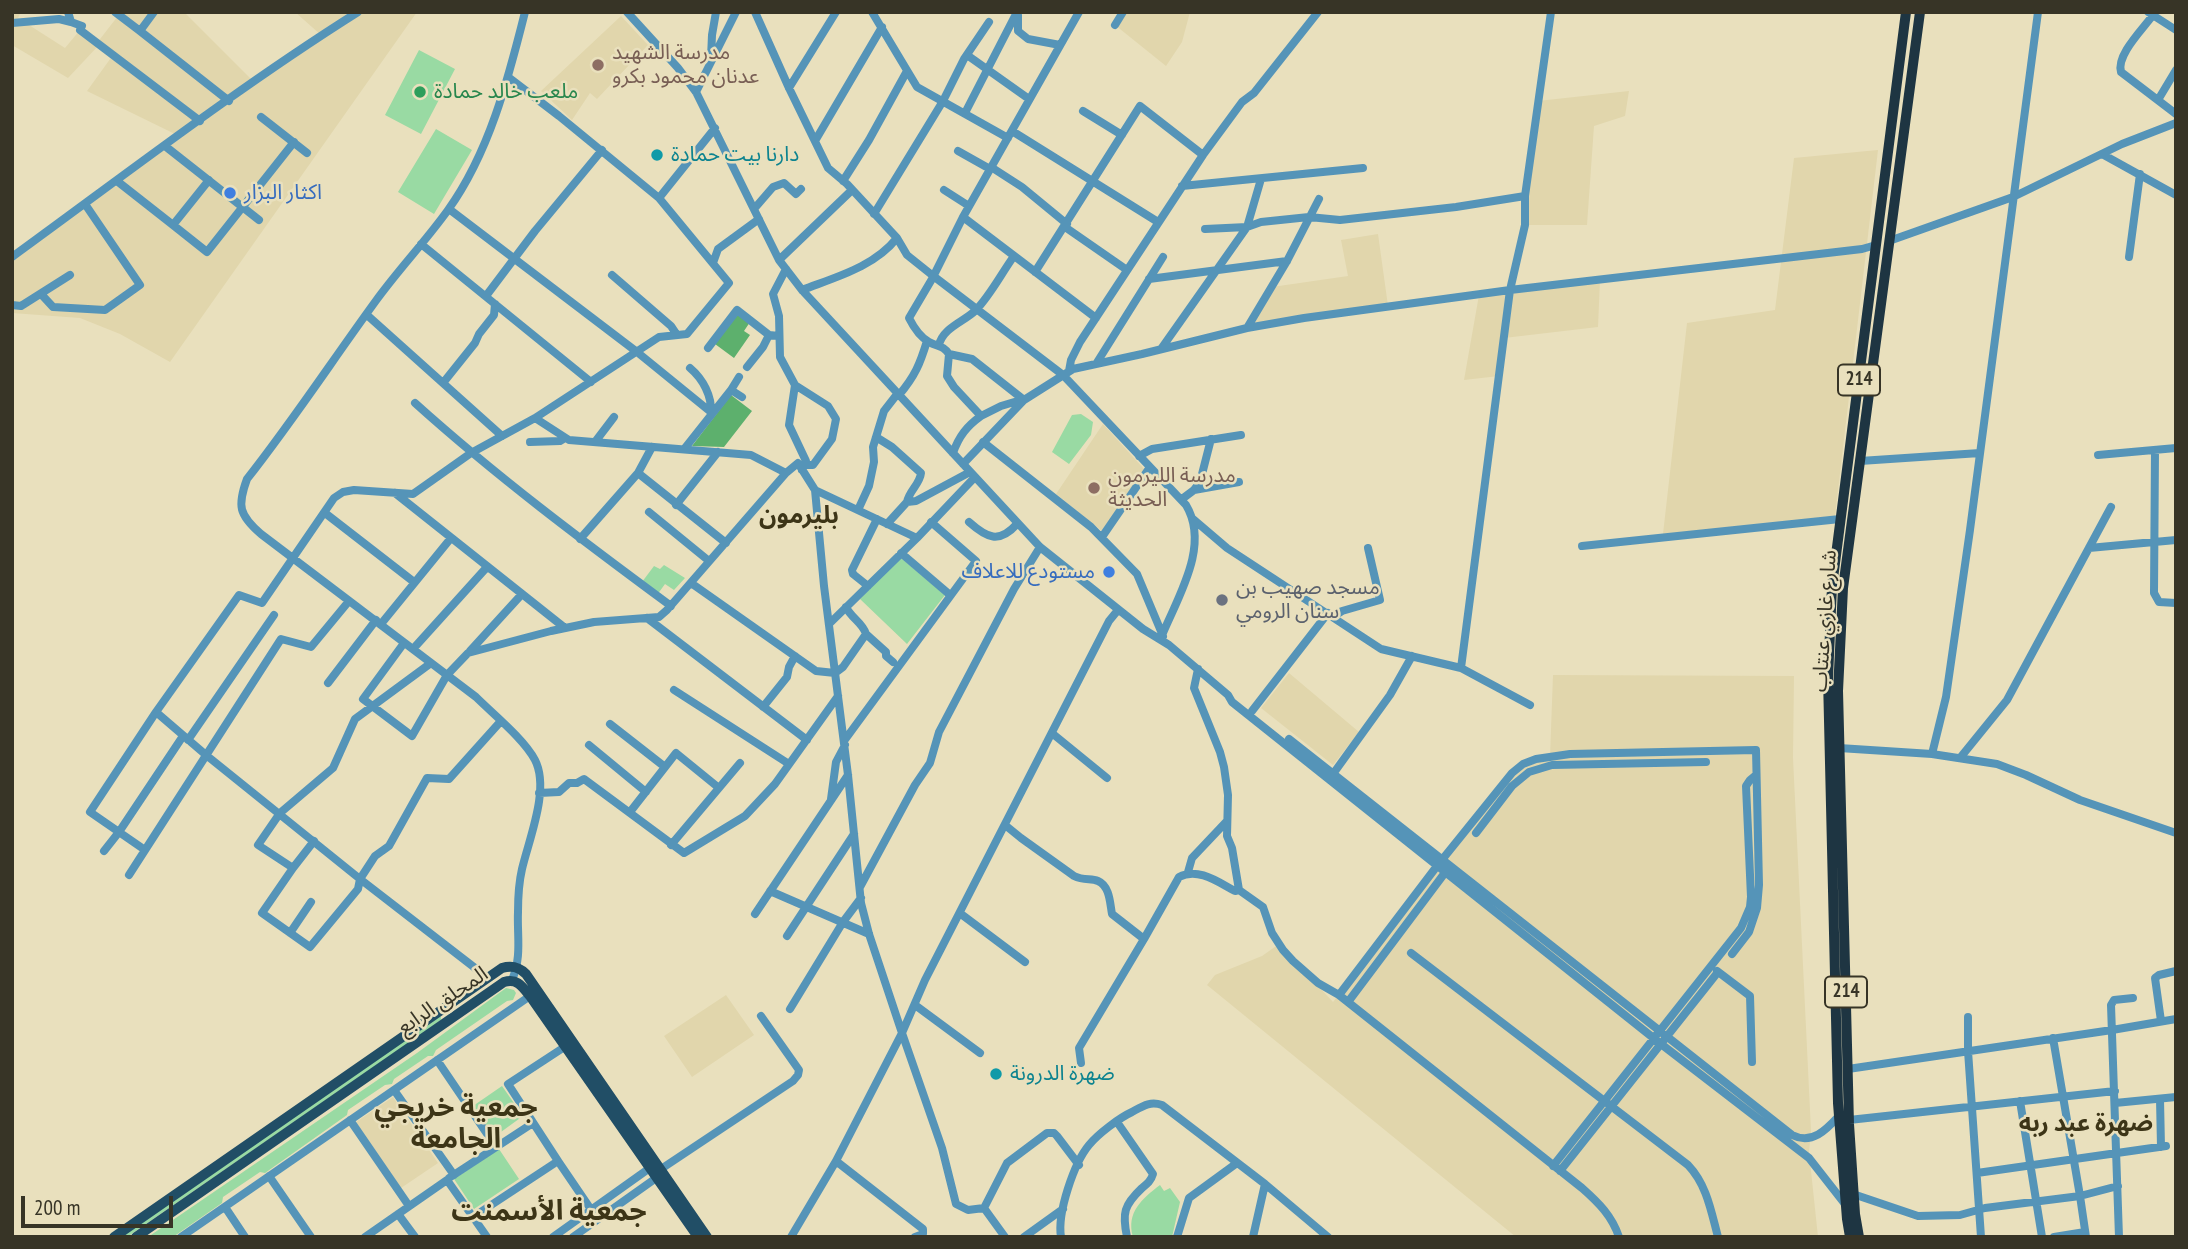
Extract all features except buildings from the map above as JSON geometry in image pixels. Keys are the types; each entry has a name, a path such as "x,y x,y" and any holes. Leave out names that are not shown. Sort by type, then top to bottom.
{"highway":[{"name":"214","path":"1850,1237 1845,1203 1839,931 1828,678 1832,586 1906,12"},
{"name":"شارع غازي عنتاب","path":"1860,1237 1844,1118 1848,1069 1839,931 1838,691 1843,588 1920,12"}],"main road":[{"name":"المحلق الرابع","path":"114,1237 502,968 517,967"},
{"path":"517,967 526,974 657,1170 707,1237"},
{"name":"المحلق الرابع","path":"136,1237 504,982 512,980 520,984 530,996 657,1170 698,1237"},
{"path":"442,1010 449,1020"}],"street":[{"path":"32,21 39,12"},
{"path":"68,12 71,22"},
{"path":"115,12 229,100"},
{"path":"140,31 154,12"},
{"path":"340,12 348,19"},
{"path":"12,257 229,100 358,12"},
{"path":"512,980 520,948 518,912 522,872 539,803 540,778 536,760 476,697 245,520 241,509 241,495 247,479 373,304 449,209 472,169 490,128 508,77 525,12"},
{"path":"627,12 678,68 695,92 779,260 802,290 1040,547 1143,629 1163,638 1228,695 1252,711 1531,936 1760,1115 1809,1158 1845,1203"},
{"path":"711,61 716,12"},
{"path":"695,92 736,12"},
{"path":"755,12 828,168 897,238 907,254 1066,373 1139,456 1182,499 1192,518 1195,541 1188,578 1163,638"},
{"path":"789,88 836,12"},
{"path":"872,12 917,86 1093,181 1158,222"},
{"path":"1018,12 1018,31 1028,39 1060,45"},
{"path":"965,113 1018,12"},
{"path":"1024,400 972,359 949,354 943,346 927,341 909,318 1079,12"},
{"path":"1115,25 1123,12"},
{"path":"1066,373 1096,318 1203,155 1242,102 1254,93 1318,12"},
{"path":"1461,668 1510,290 1525,225 1525,196 1551,12"},
{"path":"1932,754 1946,697 2038,12"},
{"path":"2176,30 2151,14 2119,65 2121,72 2176,114"},
{"path":"12,23 59,19 82,26 80,30 200,121"},
{"path":"874,214 989,22"},
{"path":"815,141 882,27"},
{"path":"967,55 1029,100"},
{"path":"2158,100 2176,70"},
{"path":"843,181 869,141 907,71"},
{"path":"145,850 90,812 156,712 239,595 262,603 334,498 343,492 354,490 413,494 471,453 535,418 659,337 687,334 729,283 659,198 508,77"},
{"path":"1035,272 1140,106 1203,155"},
{"path":"1083,111 1122,135"},
{"path":"261,117 307,153"},
{"path":"1889,241 2013,197 2102,154 2176,123"},
{"path":"659,198 715,128"},
{"path":"117,181 207,252 294,142"},
{"path":"165,146 259,220"},
{"path":"486,296 602,150"},
{"path":"958,151 1022,187 1066,225 1127,270"},
{"path":"2102,154 2176,195"},
{"path":"1182,186 1363,168"},
{"path":"2129,257 2140,174"},
{"path":"1161,349 1247,227 1261,179"},
{"path":"173,225 209,180"},
{"path":"754,209 773,187 784,183 796,194 801,188"},
{"path":"779,260 852,190"},
{"path":"944,190 969,206"},
{"path":"1205,229 1247,227 1261,222 1309,217 1340,220 1525,196"},
{"path":"1247,328 1287,261 1319,199"},
{"path":"41,294 53,307 105,310 140,285 85,204"},
{"path":"449,209 637,352 711,413"},
{"path":"963,217 1096,318"},
{"path":"713,263 719,249 758,219"},
{"path":"802,290 864,266 890,247 897,238"},
{"path":"421,244 591,382"},
{"path":"963,464 1024,400 1066,373 1096,364 1247,328 1310,317 1876,245"},
{"path":"939,345 950,329 977,309 1014,256"},
{"path":"1096,364 1163,257"},
{"path":"1149,279 1287,261"},
{"path":"786,269 773,293 779,316 780,357 795,385 828,405 837,423 832,439 813,465 803,468"},
{"path":"12,305 21,306 70,275"},
{"path":"612,275 671,326 677,335"},
{"path":"443,383 475,344 478,334 494,315 495,304"},
{"path":"708,348 737,310 769,335 779,336"},
{"path":"367,315 502,436"},
{"path":"747,367 769,335"},
{"path":"858,510 869,486 874,462 873,447 884,411 914,377 927,341"},
{"path":"949,354 947,376 981,416"},
{"path":"690,368 704,385 712,404 711,413"},
{"path":"685,448 739,377"},
{"path":"795,385 789,425 806,461 803,468"},
{"path":"730,390 742,397"},
{"path":"953,453 959,438 969,425 981,416 1001,406 1024,400"},
{"path":"415,403 471,453 580,540 671,606"},
{"path":"595,442 614,417"},
{"path":"535,418 569,440 751,455 786,473"},
{"path":"1139,456 1152,449 1241,435"},
{"path":"876,437 892,447 921,473 921,478 906,502 887,524"},
{"path":"530,442 560,441 565,438"},
{"path":"1182,499 1200,482 1211,439"},
{"path":"983,442 1102,537 1137,574 1163,638"},
{"path":"580,540 638,473 652,447"},
{"path":"2098,455 2176,448"},
{"path":"2155,450 2154,593 2159,602 2176,603"},
{"path":"677,505 718,452"},
{"path":"1860,461 1980,453"},
{"path":"468,653 565,628 603,621 659,617 786,473 798,463 803,468 815,490 861,898 869,934 942,1148 956,1203 968,1210 984,1208"},
{"path":"1102,537 1150,467"},
{"path":"638,473 726,543"},
{"path":"906,502 916,501 973,475"},
{"path":"829,624 917,538 973,475"},
{"path":"1194,490 1239,482"},
{"path":"815,490 917,538"},
{"path":"393,492 565,628"},
{"path":"1960,758 2007,700 2111,507"},
{"path":"649,512 709,562"},
{"path":"325,513 414,582"},
{"path":"1192,518 1227,548 1381,649 1461,668 1530,705"},
{"path":"868,586 853,575 852,570 877,519"},
{"path":"1581,546 1840,519"},
{"path":"831,800 836,762 844,743 975,561 931,522"},
{"path":"969,522 987,536 1000,537 1009,533 1017,524"},
{"path":"328,683 451,538"},
{"path":"2089,548 2176,540"},
{"path":"860,887 915,785 930,763 939,732 1014,589 1040,547"},
{"path":"1252,711 1331,615 1380,600 1368,548"},
{"path":"901,553 949,594"},
{"path":"413,649 487,566"},
{"path":"691,583 816,671 835,673 843,667 866,634"},
{"path":"404,643 363,699 412,736 447,675 522,594"},
{"path":"129,875 281,639 311,647 349,601"},
{"path":"846,607 851,617 893,662"},
{"path":"791,1237 836,1161 902,1033 925,980 1109,621 1118,610"},
{"path":"104,851 274,615"},
{"path":"647,618 807,740"},
{"path":"763,706 787,677 795,656"},
{"path":"1333,774 1390,695 1412,656"},
{"path":"293,868 258,845 280,813 333,768 355,719 431,663"},
{"path":"1198,669 1194,688 1224,768 1227,836 1232,848 1239,890"},
{"path":"674,690 789,764"},
{"path":"1228,695 1232,702 1323,770 1333,774 1444,866"},
{"path":"539,793 559,792 569,783 584,779 684,853 745,816 775,783 838,696"},
{"path":"156,712 360,879 488,978"},
{"path":"314,841 262,913 310,947 358,889 360,879 375,856 389,846 427,778 449,779 501,721"},
{"path":"610,724 665,767"},
{"path":"1053,734 1107,778"},
{"path":"589,745 646,792"},
{"path":"1839,748 1932,754 1997,764 2080,800 2176,833"},
{"path":"1476,833 1512,773 1523,764 1536,759 1570,754 1756,750 1759,885 1757,908 1749,932 1732,954"},
{"path":"630,812 676,753 719,788"},
{"path":"1339,995 1499,796 1529,772 1552,765 1706,762"},
{"path":"671,845 740,763"},
{"path":"755,914 848,775"},
{"path":"1557,1169 1715,970 1741,928 1750,907 1751,886 1746,786 1756,775"},
{"path":"1188,872 1192,858 1227,821"},
{"path":"1005,825 1074,876 1084,881 1098,881 1104,885 1108,891 1112,914 1144,939"},
{"path":"788,936 854,834"},
{"path":"1348,1002 1397,938 1444,866"},
{"path":"1082,1063 1079,1048 1179,877 1188,872 1204,875 1235,891 1239,890 1263,907 1272,933 1293,961 1557,1169 1606,1211 1619,1237"},
{"path":"770,891 869,934"},
{"path":"790,1009 843,922 861,898"},
{"path":"290,933 311,902"},
{"path":"961,914 1026,962"},
{"path":"1388,931 1397,938"},
{"path":"1411,953 1693,1170 1705,1191 1718,1237"},
{"path":"1715,970 1750,996 1752,1062"},
{"path":"2161,1021 2155,978 2176,971"},
{"path":"181,1237 530,996"},
{"path":"2119,1237 2111,1003 2133,998"},
{"path":"915,1005 980,1053"},
{"path":"553,1237 793,1081 799,1070 761,1016"},
{"path":"1968,1017 1981,1237"},
{"path":"1848,1069 2176,1019"},
{"path":"2053,1038 2085,1234 2054,1237"},
{"path":"566,1046 508,1084 592,1211"},
{"path":"437,1060 496,1147"},
{"path":"394,1090 487,1237"},
{"path":"1760,1115 1792,1135 1808,1140 1844,1118 2115,1091"},
{"path":"2115,1103 2176,1097"},
{"path":"1977,1173 2164,1147 2160,1100"},
{"path":"2020,1101 2042,1237"},
{"path":"1061,1237 1059,1225 1067,1187 1088,1146 1124,1115 1156,1102 1265,1184 1328,1237"},
{"path":"350,1120 409,1206"},
{"path":"1116,1122 1153,1174 1151,1180 1126,1207 1124,1217 1127,1237"},
{"path":"365,1237 533,1123"},
{"path":"984,1208 1007,1163 1047,1133 1054,1133 1079,1165"},
{"path":"1803,1153 1808,1140"},
{"path":"473,1217 558,1161"},
{"path":"836,1161 923,1229 923,1234 915,1237"},
{"path":"1177,1237 1189,1198 1237,1163"},
{"path":"573,1237 657,1170"},
{"path":"269,1176 312,1237"},
{"path":"1253,1237 1265,1184"},
{"path":"1853,1194 1919,1216 1960,1215 2118,1186"},
{"path":"225,1207 245,1237"},
{"path":"984,1208 1005,1237"},
{"path":"1024,1237 1063,1209"},
{"path":"398,1214 415,1237"}],"shaded area":[{"path":"12,12 21,12 18,18 65,48 80,30 97,43 121,12 184,12 255,83 321,35 295,12 417,12 170,362 120,334 80,318 12,313 12,256 179,136 87,91 113,55 99,45 68,78 12,45"},
{"path":"1123,12 1190,12 1182,42 1166,66 1115,25"},
{"path":"621,16 648,45 597,99 590,93 572,120 541,91"},
{"path":"1629,91 1625,116 1594,126 1587,225 1525,225 1538,101"},
{"path":"1878,150 1835,516 1663,534 1687,323 1775,310 1794,158"},
{"path":"1378,234 1388,306 1247,328 1272,287 1348,276 1341,240"},
{"path":"1600,280 1598,327 1504,338 1499,376 1464,380 1479,295"},
{"path":"1103,424 1144,469 1102,531 1056,494"},
{"path":"1289,673 1359,732 1333,765 1261,708"},
{"path":"1553,675 1794,676 1793,758 1811,1131 1809,1152 1818,1237 1516,1237 1207,985 1215,975 1262,956 1279,944 1333,1002 1512,773 1550,757"},
{"path":"726,995 754,1035 692,1077 664,1036"},
{"path":"393,1097 438,1163 401,1188 356,1122"}],"green space":[{"name":"ملعب خالد حمادة","path":"419,50 455,69 421,134 385,115"},
{"path":"436,129 472,150 434,214 398,192"},
{"path":"738,313 750,322 744,331 750,335 734,358 715,344"},
{"path":"731,395 752,411 724,447 692,446"},
{"path":"1081,414 1093,422 1091,435 1069,464 1052,452 1072,415"},
{"path":"900,557 945,595 907,644 860,599"},
{"path":"664,565 685,578 674,590 665,584 657,595 642,582 654,566 660,569"},
{"path":"506,988 516,993 513,1000 507,1001 436,1050 433,1056 428,1056 394,1079 392,1084 385,1085 348,1110 347,1115 265,1173 260,1172 223,1197 222,1203 173,1237 148,1237 417,1053"},
{"path":"439,1017 441,1020 416,1038 127,1237 119,1237"},
{"path":"502,1086 523,1116 494,1137 473,1106"},
{"path":"499,1149 519,1179 474,1209 454,1179"},
{"path":"1160,1185 1164,1191 1170,1188 1180,1202 1172,1237 1133,1237 1132,1220 1137,1207"}],"place":[{"name":"مدرسة الشهيد عدنان محمود بكرو","path":"598,65"},
{"name":"ملعب خالد حمادة","path":"420,92"},
{"name":"دارنا بيت حمادة","path":"657,155"},
{"name":"اكثار البزار","path":"230,193"},
{"name":"مدرسة الليرمون الحديثة","path":"1094,488"},
{"name":"مستودع للاعلاف","path":"1109,572"},
{"name":"مسجد صهيب بن سنان الرومي","path":"1222,600"},
{"name":"ضهرة الدرونة","path":"996,1074"}],"district":[{"name":"بليرمون","path":"799,516"},
{"name":"جمعية خريجي الجامعة","path":"456,1124"},
{"name":"ضهرة عبد ربه","path":"2086,1124"},
{"name":"جمعية الأسمنت","path":"549,1212"}]}
